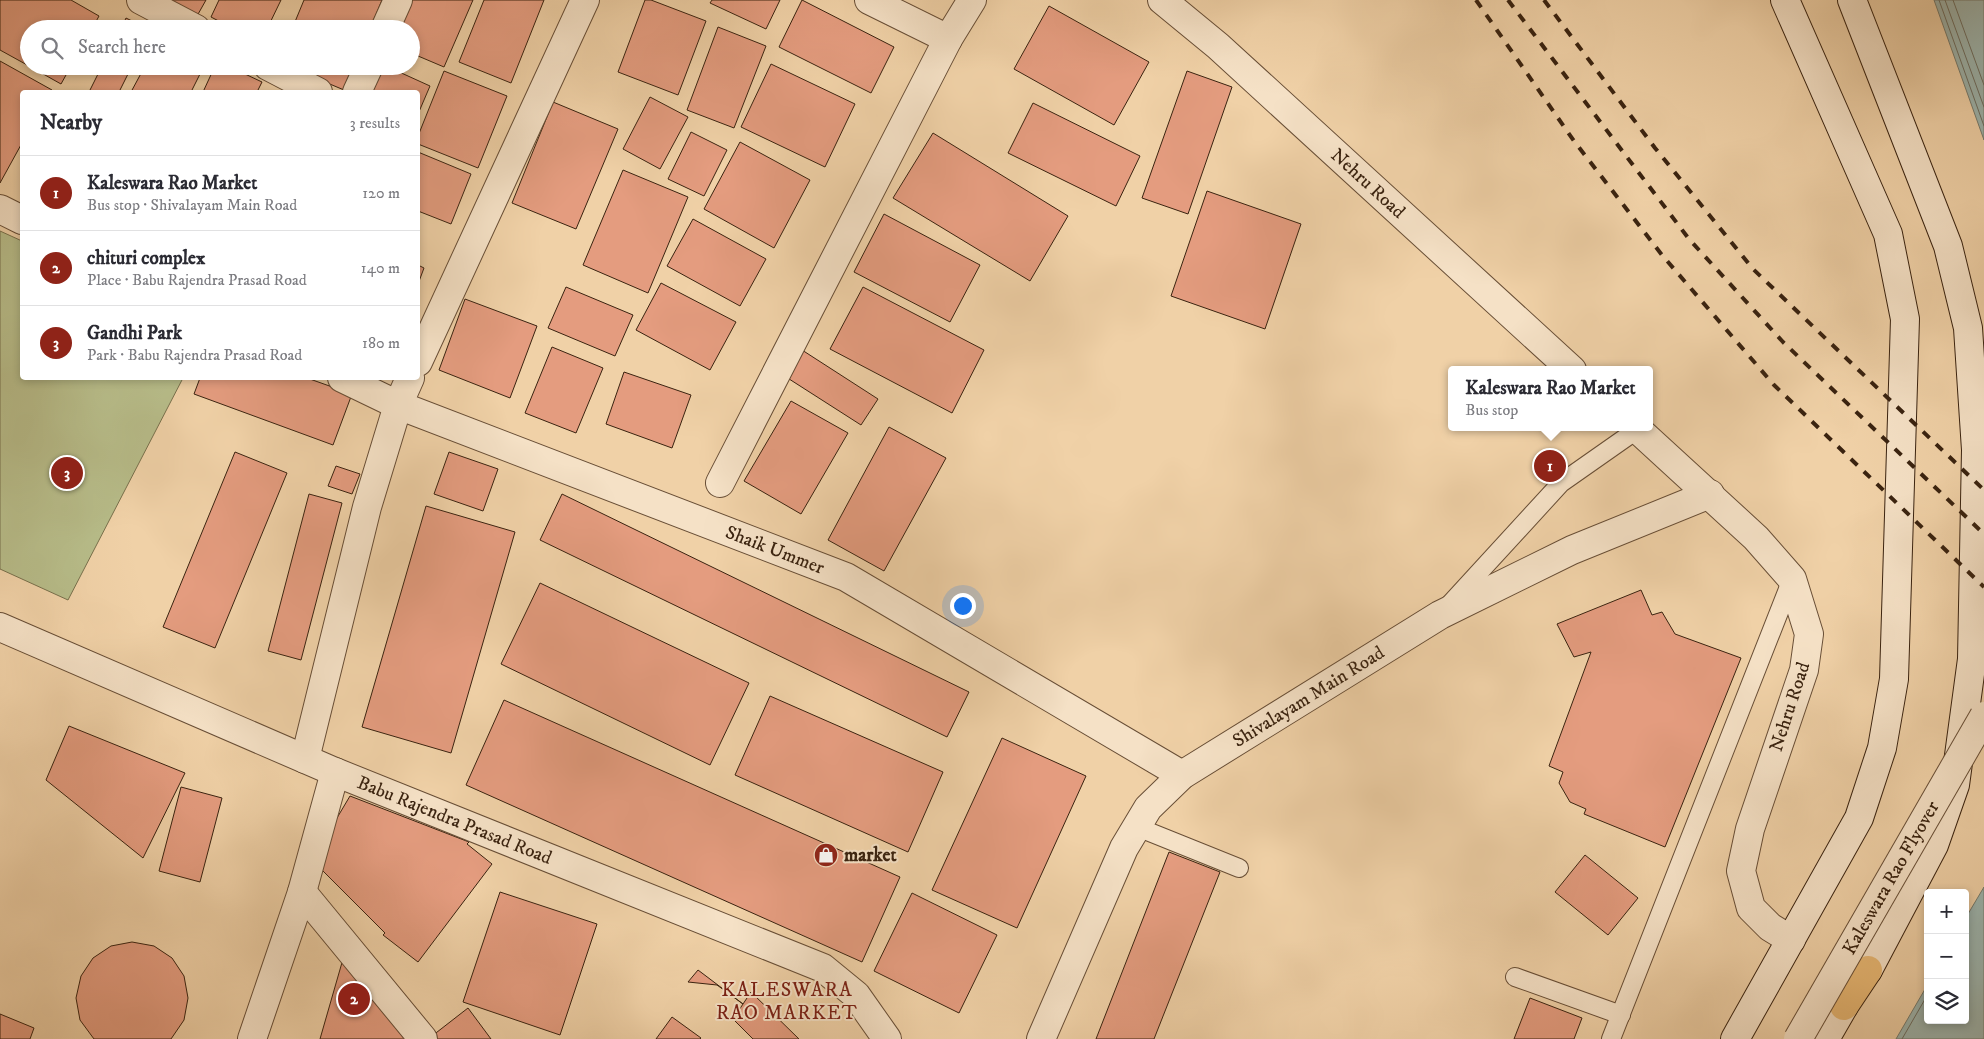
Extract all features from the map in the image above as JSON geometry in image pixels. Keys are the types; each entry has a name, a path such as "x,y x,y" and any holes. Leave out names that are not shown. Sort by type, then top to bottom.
{"main road":[{"path":"1844,1006 1868,970"}],"street":[{"path":"141,0 179,20"},
{"path":"389,20 398,0"},
{"path":"420,358 585,0"},
{"path":"869,0 948,39"},
{"path":"720,483 948,39 972,0"},
{"name":"Nehru Road","path":"1162,0 1218,46 1568,366"},
{"path":"1735,1039 1859,818 1882,748 1894,679 1905,319 1888,234 1785,0"},
{"path":"1852,0 1948,246 1968,328 1976,450 1972,659 1955,785 1934,845 1868,970"},
{"path":"285,75 314,90"},
{"path":"359,90 365,75"},
{"path":"0,209 20,219"},
{"name":"Shaik Ummer","path":"346,380 398,405 846,577 1182,775"},
{"path":"305,759 367,507 398,405 409,380"},
{"name":"Nehru Road","path":"1639,431 1756,538 1792,579 1809,634 1804,670 1750,829 1741,871 1751,908 1770,927 1792,940"},
{"name":"Shivalayam Main Road","path":"1041,1039 1124,848 1148,808 1182,775 1440,615 1572,550 1710,494"},
{"name":"Babu Rajendra Prasad Road","path":"0,627 335,772 823,968 856,996 887,1039"},
{"name":"Kaleswara Rao Flyover","path":"1798,1039 1984,716"},
{"path":"252,1039 302,892 335,772"},
{"path":"302,892 423,1039"},
{"path":"1825,1039 1844,1006"}],"lane":[{"path":"1440,615 1561,482 1632,431"},
{"path":"1611,1039 1792,579"},
{"path":"1137,827 1239,868"},
{"path":"1515,977 1622,1015"}],"green space":[{"path":"0,231 20,240 20,380 182,380 68,600 0,569"}],"water":[{"path":"1934,0 1984,0 1984,140"},
{"path":"1984,887 1984,1039 1896,1039 1924,991 1924,1024 1969,1024 1969,912"}],"building":[{"path":"0,0 71,0 99,16 97,20 20,20 20,61 0,50"},
{"path":"168,0 206,0 197,16"},
{"path":"219,0 281,0 271,20 217,20 211,17"},
{"path":"304,0 382,0 374,20 296,20"},
{"path":"405,0 473,0 444,67 420,57 420,20 397,20"},
{"path":"484,0 544,0 511,83 459,62"},
{"path":"645,0 651,0 706,21 678,95 618,72"},
{"path":"712,0 780,0 766,29 710,3"},
{"path":"802,0 894,47 871,93 779,47"},
{"path":"1049,6 1149,62 1114,125 1014,69"},
{"path":"718,27 766,46 734,128 687,110"},
{"path":"0,61 20,72 20,75 25,75 52,90 20,90 20,147 0,183"},
{"path":"771,64 855,104 825,167 741,127"},
{"path":"444,71 507,96 478,168 420,145 420,131"},
{"path":"1187,71 1232,87 1188,214 1142,198"},
{"path":"45,75 66,75 61,84"},
{"path":"98,75 128,75 120,90 90,90"},
{"path":"140,75 200,75 192,90 132,90"},
{"path":"211,75 247,75 262,82 258,90 204,90"},
{"path":"308,75 350,75 344,90"},
{"path":"374,75 406,75 430,86 420,109 420,90 368,90"},
{"path":"650,97 688,117 660,169 623,149"},
{"path":"553,102 618,129 576,229 512,203"},
{"path":"1033,103 1140,156 1116,206 1008,153"},
{"path":"691,132 727,150 704,196 668,179"},
{"path":"933,133 1068,216 1030,281 893,198"},
{"path":"740,142 810,180 774,248 704,209"},
{"path":"420,153 471,174 451,224 420,212"},
{"path":"623,170 688,197 648,293 583,265"},
{"path":"1207,191 1301,224 1265,329 1171,296"},
{"path":"884,214 980,265 950,322 854,272"},
{"path":"693,219 766,259 740,306 667,266"},
{"path":"420,266 424,268 420,279"},
{"path":"661,283 736,322 710,370 636,330"},
{"path":"566,287 633,315 615,356 548,328"},
{"path":"863,287 984,350 952,413 830,349"},
{"path":"465,299 537,326 510,398 439,370"},
{"path":"552,347 603,368 576,433 525,413"},
{"path":"802,350 878,399 861,425 786,377"},
{"path":"624,372 691,395 672,448 606,424"},
{"path":"199,380 313,380 352,394 333,445 194,394"},
{"path":"791,401 848,433 801,514 744,481"},
{"path":"889,427 946,458 884,571 828,540"},
{"path":"235,452 287,473 215,648 163,627"},
{"path":"449,452 498,469 483,511 434,494"},
{"path":"336,466 360,474 352,494 328,486"},
{"path":"309,494 342,503 301,660 268,651"},
{"path":"562,494 969,692 947,737 540,540"},
{"path":"426,506 515,532 451,753 362,727"},
{"path":"540,583 749,683 710,765 501,664"},
{"path":"1641,590 1652,615 1662,612 1675,634 1741,658 1665,847 1584,814 1586,809 1570,802 1559,783 1563,772 1549,766 1591,652 1574,657 1557,624"},
{"path":"770,696 943,772 908,852 735,775"},
{"path":"504,700 900,877 862,962 466,785"},
{"path":"69,726 185,773 143,858 46,780"},
{"path":"1002,738 1086,776 1017,928 932,890"},
{"path":"181,787 222,798 200,882 159,871"},
{"path":"350,796 469,842 467,844 492,864 418,962 383,935 385,933 312,860"},
{"path":"1169,852 1220,872 1154,1039 1096,1039"},
{"path":"1585,855 1638,898 1608,935 1555,892"},
{"path":"500,892 597,924 560,1035 463,1002"},
{"path":"912,893 997,935 959,1013 874,971"},
{"path":"132,942 154,946 172,958 184,976 188,998 184,1020 171,1039 94,1039 80,1020 76,998 81,976 93,958 111,946"},
{"path":"343,959 409,1039 320,1039"},
{"path":"698,970 743,1004 717,985 688,982"},
{"path":"751,992 799,1039 753,1039 733,1019"},
{"path":"1530,998 1582,1018 1574,1039 1514,1039"},
{"path":"468,1008 491,1039 434,1039 432,1036"},
{"path":"0,1014 34,1028 30,1039 0,1039"},
{"path":"672,1017 701,1038 656,1039"}],"railway":[{"path":"1476,0 1574,141 1662,255 1774,385 1984,587"},
{"path":"1508,0 1689,239 1783,342 1984,534"},
{"path":"1544,0 1655,148 1753,269 1984,490"}],"place":[{"name":"Kaleswara Rao Market","path":"1550,466"},
{"name":"Gandhi Park","path":"67,473"},
{"name":"market","path":"826,855"},
{"name":"chituri complex","path":"354,999"}],"district":[{"name":"KALESWARA RAO MARKET","path":"787,1002"}]}
